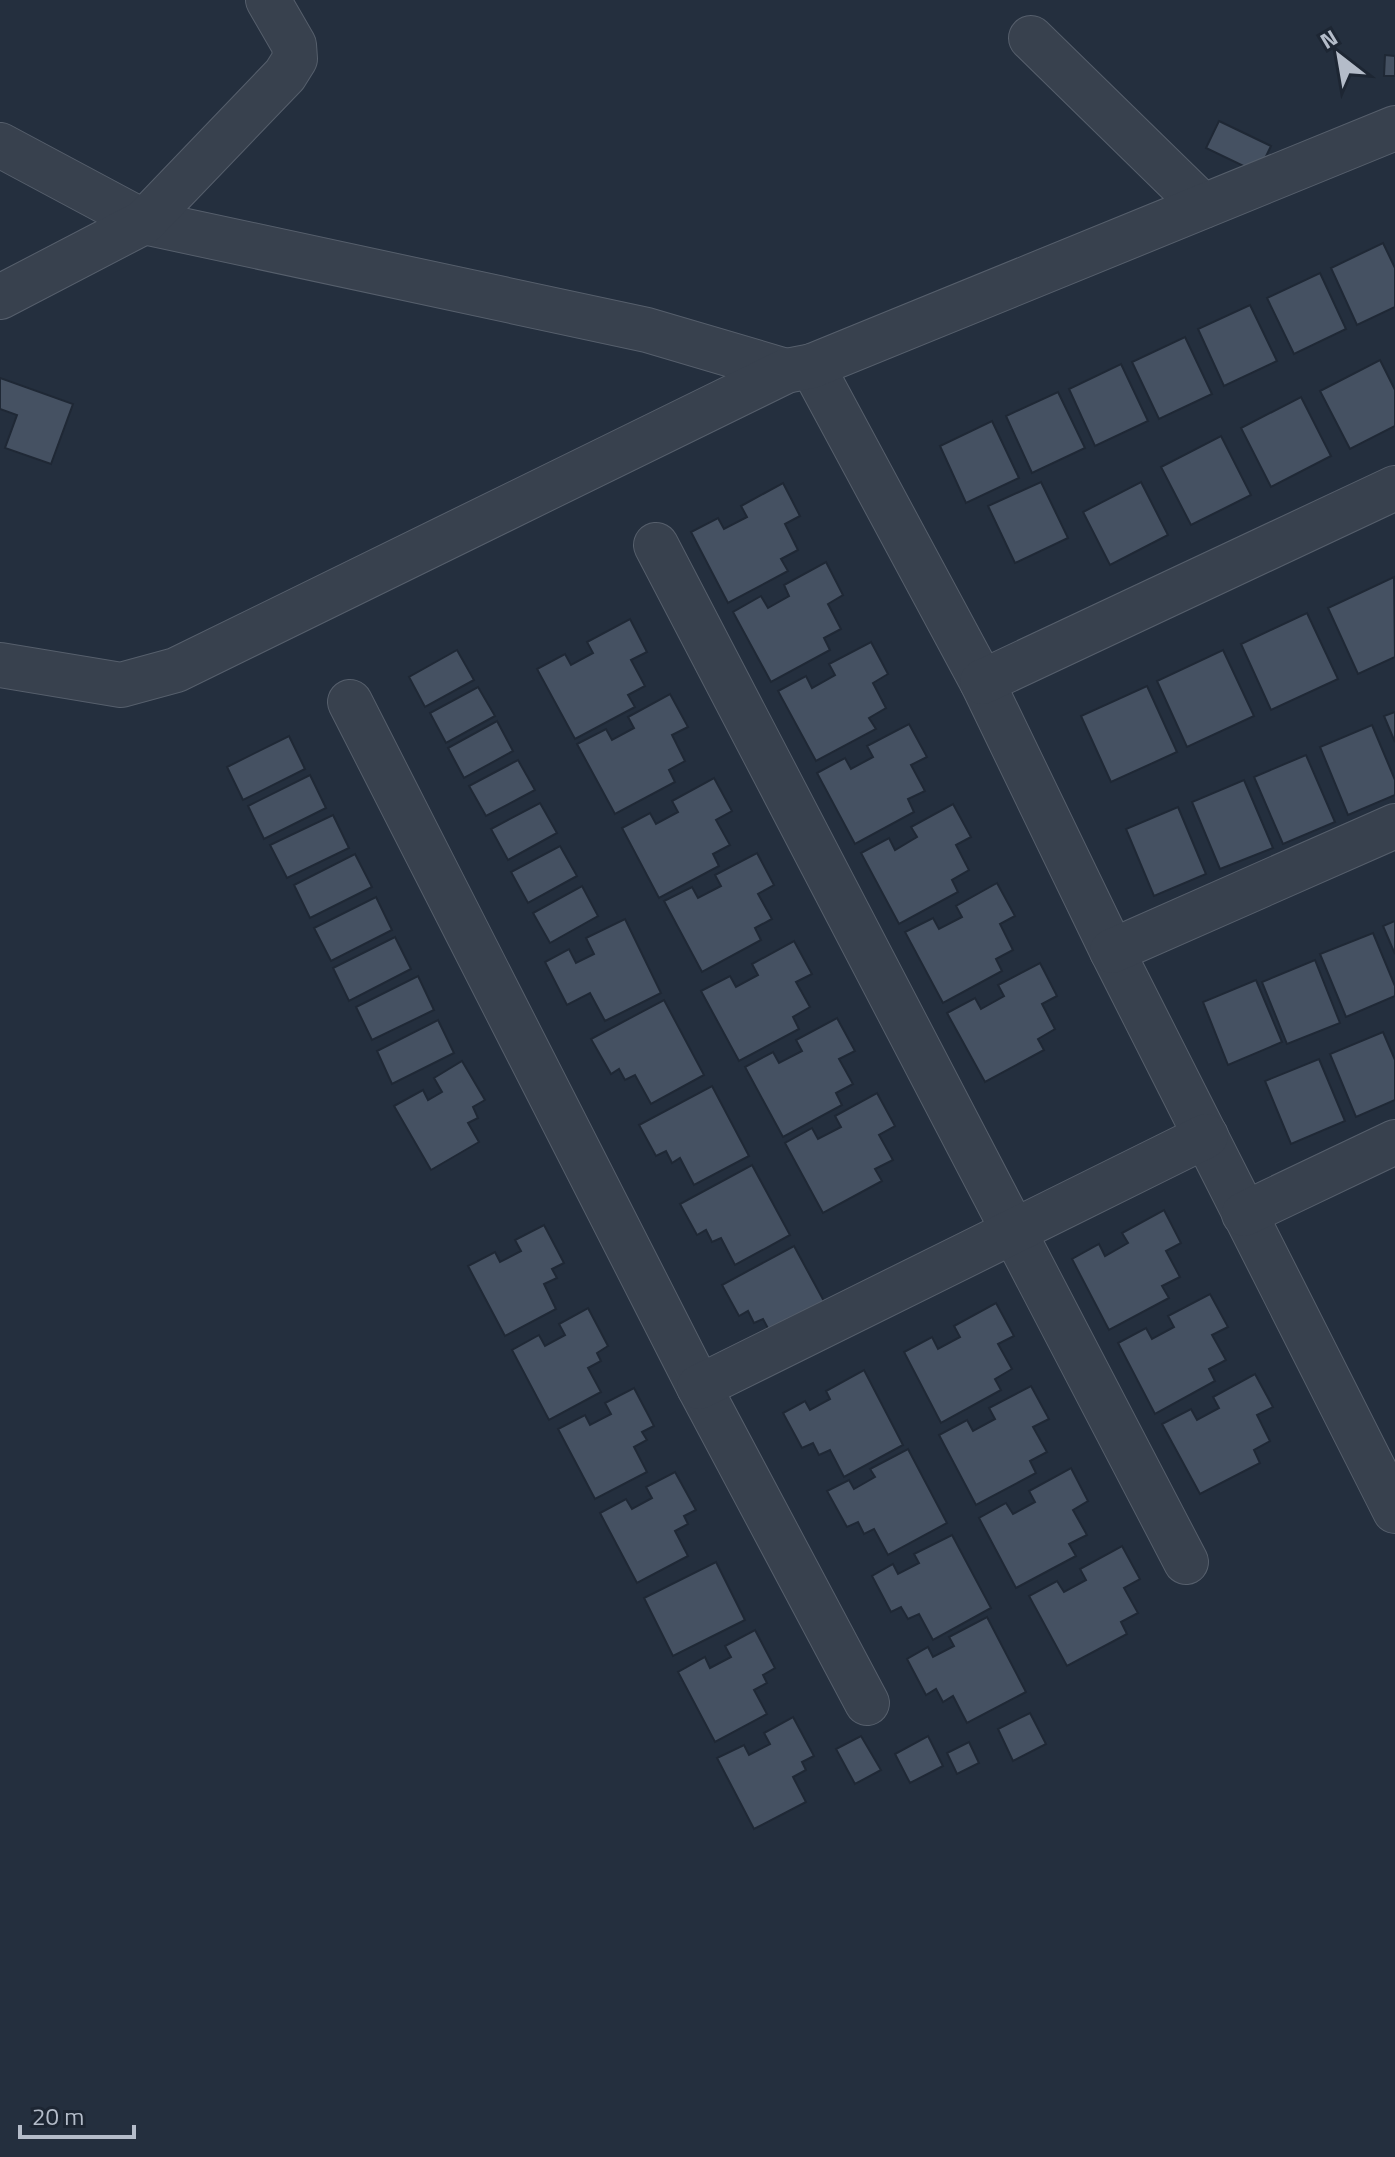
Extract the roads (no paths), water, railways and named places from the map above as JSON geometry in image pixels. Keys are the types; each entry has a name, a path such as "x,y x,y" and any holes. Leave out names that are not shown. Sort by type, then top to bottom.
{"street":[{"path":"0,297 144,222 285,75 295,59 294,45 268,0"},
{"path":"1031,38 1203,206"},
{"path":"0,665 121,685 176,670 799,368 1395,128"},
{"path":"0,145 144,222 647,330 799,368 982,682 1112,951 1395,1511"},
{"path":"982,682 1395,488"},
{"path":"656,545 1186,1562"},
{"path":"350,702 699,1387 867,1703"},
{"path":"1112,951 1395,826"},
{"path":"699,1387 1206,1136"},
{"path":"1244,1214 1395,1142"}]}
